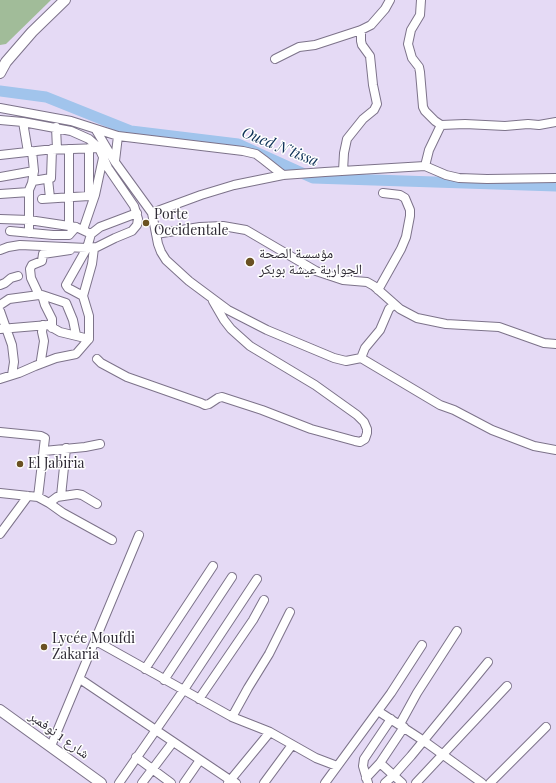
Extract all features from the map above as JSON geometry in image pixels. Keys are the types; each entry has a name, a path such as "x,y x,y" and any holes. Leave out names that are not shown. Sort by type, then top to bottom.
{"main road":[{"path":"0,73 6,62 32,32 65,0"},
{"name":"شارع 1 نوفمبر","path":"0,710 101,783"}],"street":[{"path":"275,59 299,47 315,46 371,25 385,9 390,0"},
{"path":"421,0 420,15 411,30 408,44 412,58 419,67 423,107 428,115 440,125 471,124 505,126 528,124 535,126 556,122"},
{"path":"343,171 344,148 347,139 363,119 376,109 377,104 373,85 370,56 362,45 361,30"},
{"path":"0,108 71,121 118,136 243,151 256,154 283,175"},
{"path":"0,120 56,127 82,135 94,142 99,148 108,168 134,206 137,213 137,225 132,231 91,248 76,246 20,245 0,250"},
{"path":"23,122 34,171 29,192 29,233"},
{"path":"425,166 429,150 440,125"},
{"path":"33,180 48,179 52,177 56,127"},
{"path":"96,130 114,162 152,214 161,252 166,260 177,272 212,299 247,321 328,356 346,361 361,358 440,405 454,410 492,430 534,446 556,450"},
{"path":"114,162 118,136"},
{"path":"48,179 46,198 89,196 89,148"},
{"path":"0,155 54,149 99,148"},
{"path":"0,379 56,358 76,354 89,339 89,316 83,296 92,264 91,248 80,229 69,197 69,149"},
{"path":"10,231 69,235 80,229 94,195 103,158"},
{"path":"152,214 201,195 234,185 283,175 425,166 446,175 459,178 556,178"},
{"path":"0,177 34,171"},
{"path":"0,194 29,192"},
{"path":"378,290 401,249 406,237 410,216 410,210 405,198 400,195 383,193"},
{"path":"0,219 29,220 80,229 100,227 137,213"},
{"path":"156,234 200,227 223,226 246,230 316,271 343,280 367,282 408,314 426,321 468,326 499,327 544,342 556,344"},
{"path":"52,328 52,319 29,274 31,266 42,261 43,254 71,249 76,246"},
{"path":"83,296 66,287 66,284 91,248"},
{"path":"0,285 11,278 18,276"},
{"path":"0,305 9,299 41,295 66,303 73,320 76,335"},
{"path":"97,359 101,363 127,378 205,405 222,397 262,410 311,429 360,442 365,439 367,428 357,414 315,385 250,346 231,329 212,299"},
{"path":"361,358 365,348 380,330 389,309 394,304"},
{"path":"0,311 3,328 13,352 12,375"},
{"path":"42,363 41,360 44,341 42,332 43,325"},
{"path":"3,328 48,325 60,332 89,339"},
{"path":"0,432 41,436 45,439 38,497"},
{"path":"44,451 100,444"},
{"path":"61,496 66,448"},
{"path":"0,493 38,497 63,513 112,540"},
{"path":"49,503 61,496 82,495 98,504"},
{"path":"0,534 28,496"},
{"path":"51,746 140,535"},
{"path":"145,669 213,566"},
{"path":"164,680 232,577"},
{"path":"119,783 183,691 257,580"},
{"path":"199,699 253,620 264,600"},
{"path":"232,717 269,654 290,612"},
{"path":"368,781 402,726 417,693 457,631"},
{"path":"96,641 183,691 232,717 270,732 319,759 337,766"},
{"path":"325,783 402,677 422,645"},
{"path":"385,783 424,741 488,662"},
{"path":"80,679 231,782 270,732"},
{"path":"416,783 506,686"},
{"path":"378,711 424,741 482,783"},
{"path":"368,781 363,766 364,759 391,719"},
{"path":"490,783 546,727"},
{"path":"142,783 173,742"},
{"path":"264,783 292,745"},
{"path":"136,757 171,783"},
{"path":"184,783 200,760"},
{"path":"380,763 402,783"}],"green space":[{"path":"0,0 51,0 6,44 0,45"}],"waterway":[{"name":"Oued N'tissa","path":"0,91 46,97 131,131 238,144 313,178 556,186"}],"place":[{"name":"Porte Occidentale","path":"146,223"},
{"name":"مؤسسة الصحة الجوارية عيشة بوبكر","path":"250,262"},
{"name":"El Jabiria","path":"20,464"},
{"name":"Lycée Moufdi Zakaria","path":"44,647"}]}
